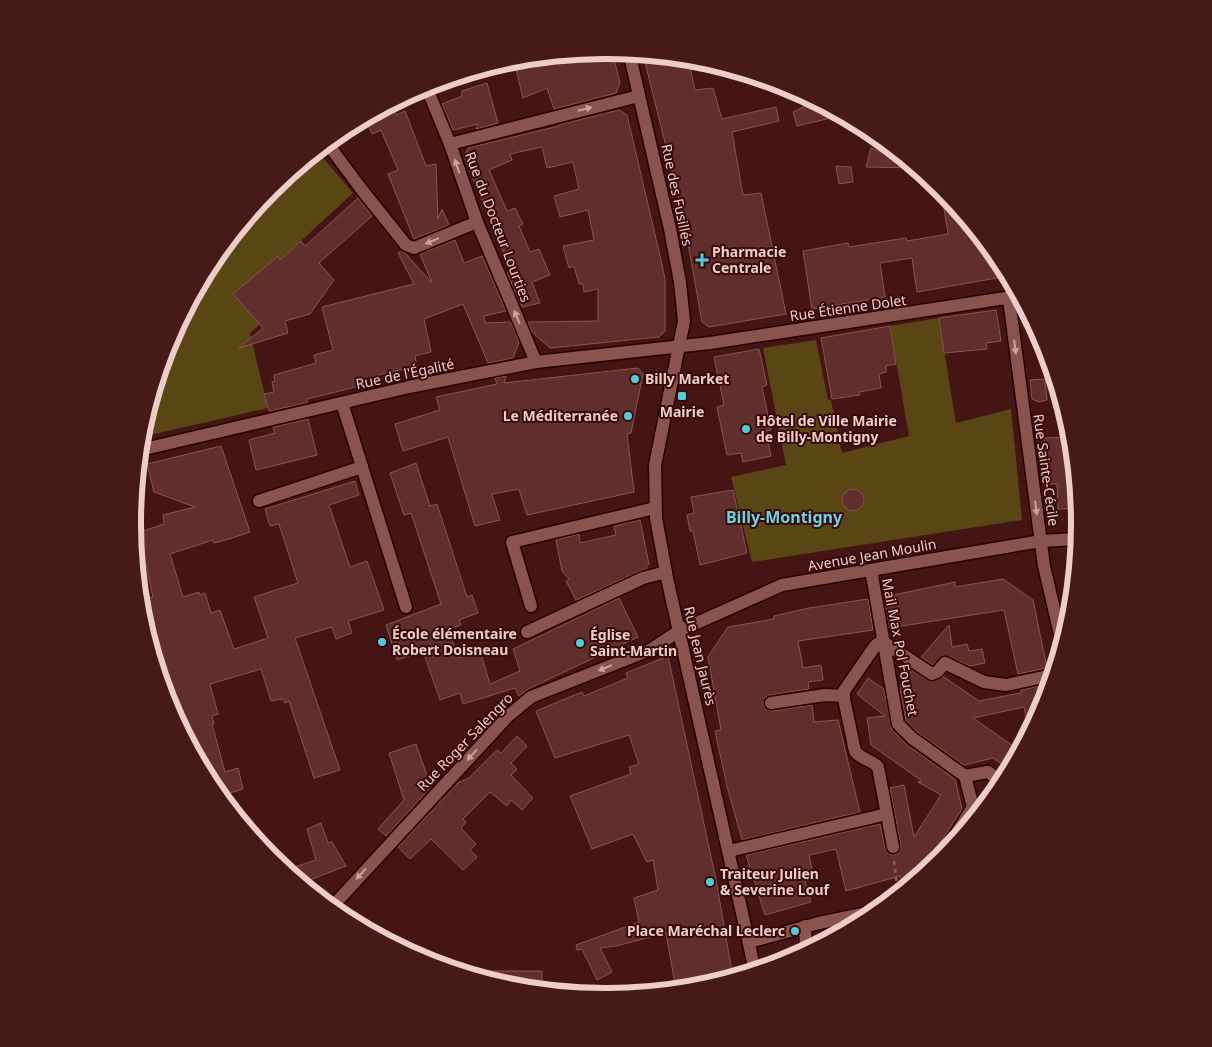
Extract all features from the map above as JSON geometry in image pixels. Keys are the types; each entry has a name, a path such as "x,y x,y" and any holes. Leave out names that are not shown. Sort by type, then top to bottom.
{"street":[{"name":"Rue des Fusillés","path":"631,60 670,229 680,282 684,321 680,346"},
{"path":"429,94 450,144"},
{"name":"Rue du Docteur Lourties","path":"536,362 477,222 450,144 639,96"},
{"path":"332,148 362,190 406,245 414,248 477,222"},
{"name":"Rue Étienne Dolet","path":"680,346 1012,297"},
{"name":"Rue Sainte-Cécile","path":"1015,303 1041,541 1059,628"},
{"name":"Rue de l'Égalité","path":"147,448 342,403 536,362 680,346"},
{"name":"Rue Jean Jaurès","path":"680,346 655,465 654,508 666,572 754,964"},
{"path":"342,403 406,607"},
{"path":"259,501 362,467"},
{"path":"531,606 512,542 654,508"},
{"name":"Avenue Jean Moulin","path":"679,631 782,585 1041,541 1070,539"},
{"name":"Mail Max Pol Fouchet","path":"871,570 898,724 912,738 966,776"},
{"path":"527,632 644,578 666,572"},
{"name":"Rue Roger Salengro","path":"337,902 508,716 532,697 650,650 679,631"},
{"path":"893,848 878,768 872,762 858,756 855,751 844,696 844,691 875,646 882,641 932,674 937,672 944,662 984,682 1006,685 1045,676"},
{"path":"771,703 825,695 844,696"},
{"path":"977,802 966,776 988,772 995,777"},
{"path":"729,851 887,814"},
{"path":"749,942 805,926 855,916"},
{"path":"805,926 806,943"}],"path":[{"path":"893,848 897,885"}],"shaded area":[{"path":"321,156 353,193 289,252 313,279 250,333 268,408 150,435 157,403 177,346 189,318 220,265 237,241 277,195"},
{"path":"939,318 956,423 1011,409 1022,520 752,562 731,477 786,465 763,348 816,340 828,400 831,400 842,453 909,436 890,326"}],"building":[{"path":"614,59 620,83 616,93 554,109 547,88 523,98 516,68 576,60"},
{"path":"645,61 690,67 695,90 713,88 722,119 776,107 779,121 732,132 743,195 761,193 786,314 709,327 702,322 683,215"},
{"path":"487,83 498,123 476,129 478,124 453,130 442,104 462,96 462,91"},
{"path":"808,105 832,118 797,126 793,112"},
{"path":"394,110 396,115 405,111 426,166 436,164 438,219 442,209 449,225 414,239 388,174 398,170 381,130 372,134 368,125"},
{"path":"619,110 627,115 665,279 665,331 659,337 550,348 532,332 528,322 598,321 598,289 584,292 583,284 579,284 574,266 569,268 563,246 594,240 588,210 560,217 554,196 579,189 573,162 547,168 542,147 510,154 512,160 489,170 507,211 515,208 523,224 519,226 530,252 539,249 550,275 532,282 540,303 522,307 507,273 511,271 464,157 468,148"},
{"path":"871,148 889,155 904,168 866,167"},
{"path":"836,166 851,167 853,182 839,184"},
{"path":"358,198 372,216 319,263 334,280 310,314 285,321 288,333 239,348 263,328 233,294 278,256 280,260 301,241 305,246"},
{"path":"943,204 975,241 1000,277 917,292 912,258 880,263 885,297 812,309 803,251 848,243 849,247 906,238 907,241 948,234"},
{"path":"455,240 464,263 482,256 506,311 484,316 485,323 511,322 519,342 513,358 488,363 463,304 424,319 431,352 415,356 417,366 378,375 380,381 307,399 307,403 269,411 264,394 274,392 272,382 275,381 274,375 316,363 314,355 333,350 322,307 414,284 398,253 401,251 406,254 432,283 420,254"},
{"path":"996,310 1001,341 986,343 987,349 944,353 939,318"},
{"path":"890,326 896,364 886,366 886,372 879,374 881,388 859,392 860,395 832,399 821,338"},
{"path":"759,349 767,385 762,387 771,430 766,431 771,456 743,462 741,453 727,455 717,407 724,405 714,357"},
{"path":"638,368 643,374 631,433 627,434 634,492 527,515 519,489 492,494 500,520 475,526 448,437 403,451 395,424 440,410 436,397 497,384 495,378 506,376 504,383"},
{"path":"1045,379 1047,400 1039,402 1032,399 1030,380"},
{"path":"308,419 317,455 256,470 249,440 275,433 273,427"},
{"path":"1063,437 1070,508 1058,509 1057,484 1046,484 1044,438"},
{"path":"221,446 250,532 214,543 213,540 170,554 183,597 199,592 200,595 205,593 211,613 220,610 234,649 268,638 254,597 298,583 279,524 270,526 265,509 355,481 359,495 329,505 350,567 367,561 384,610 348,621 352,633 336,639 332,627 295,638 340,770 314,778 289,701 285,703 283,699 271,701 261,669 210,684 218,714 212,716 214,724 212,724 225,772 238,768 243,789 228,794 220,782 189,729 166,673 150,614 147,598 153,597 146,564 143,565 142,554 143,531 164,524 163,515 195,507 154,492 147,464"},
{"path":"416,463 430,506 437,504 467,597 472,595 478,613 459,620 461,625 448,629 458,658 480,651 490,684 520,671 513,649 619,598 638,637 528,689 519,696 515,688 463,704 460,693 440,700 423,651 397,660 386,625 441,604 411,513 404,515 390,473"},
{"path":"853,489 861,492 864,500 861,508 853,511 845,508 842,500 845,492"},
{"path":"733,490 747,553 700,565 693,531 690,531 687,515 694,513 691,497"},
{"path":"640,520 649,564 645,569 576,600 566,581 569,579 562,571 556,540 579,534 580,543 616,535 614,526"},
{"path":"1003,579 1033,600 1047,668 1018,674 1004,610 889,628 884,597 955,582 955,587"},
{"path":"868,599 873,630 798,641 803,668 821,665 823,680 808,682 809,689 769,695 763,704 765,708 772,711 812,705 814,722 838,720 860,812 742,840 727,786 715,731 721,730 708,657 728,627 774,619 774,616 809,608"},
{"path":"949,625 952,647 967,644 969,651 982,649 985,663 970,666 944,655 933,665 921,657"},
{"path":"668,656 716,880 732,970 675,983 666,933 616,946 600,948 612,972 597,980 582,949 577,950 576,945 639,922 634,898 658,890 653,860 647,862 633,834 592,849 570,796 631,774 629,767 639,764 629,735 555,758 536,711 582,692 584,696 628,678 626,673"},
{"path":"912,670 931,682 944,677 979,701 1021,693 1021,690 1041,686 1027,720 1024,707 973,718 1013,746 1003,765 993,758 964,765 917,732 906,720 900,689"},
{"path":"868,678 884,689 892,730 907,745 955,779 962,809 932,854 906,878 901,879 900,876 846,891 836,849 809,855 812,869 802,871 811,902 765,915 746,855 880,824 885,849 890,854 895,855 901,846 890,788 904,785 914,837 941,795 918,782 922,781 871,745 867,718 885,716 857,694"},
{"path":"517,736 527,746 511,763 517,769 511,775 533,798 522,810 511,800 507,806 490,792 463,819 466,822 461,828 476,844 470,850 477,857 463,870 431,839 410,859 398,847 458,783 469,778 497,750 501,753"},
{"path":"416,744 431,787 386,836 378,829 404,800 389,753"},
{"path":"321,823 328,843 332,842 346,866 309,880 294,867 316,860 307,829"},
{"path":"482,971 542,971 542,984"}],"place":[{"name":"Pharmacie Centrale","path":"702,260"},
{"name":"Billy Market","path":"635,379"},
{"name":"Mairie","path":"682,396"},
{"name":"Le Méditerranée","path":"628,416"},
{"name":"Hôtel de Ville Mairie de Billy-Montigny","path":"746,429"},
{"name":"École élémentaire Robert Doisneau","path":"382,642"},
{"name":"Église Saint-Martin","path":"580,643"},
{"name":"Traiteur Julien & Severine Louf","path":"710,882"},
{"name":"Place Maréchal Leclerc","path":"795,931"}],"district":[{"name":"Billy-Montigny","path":"784,517"}]}
